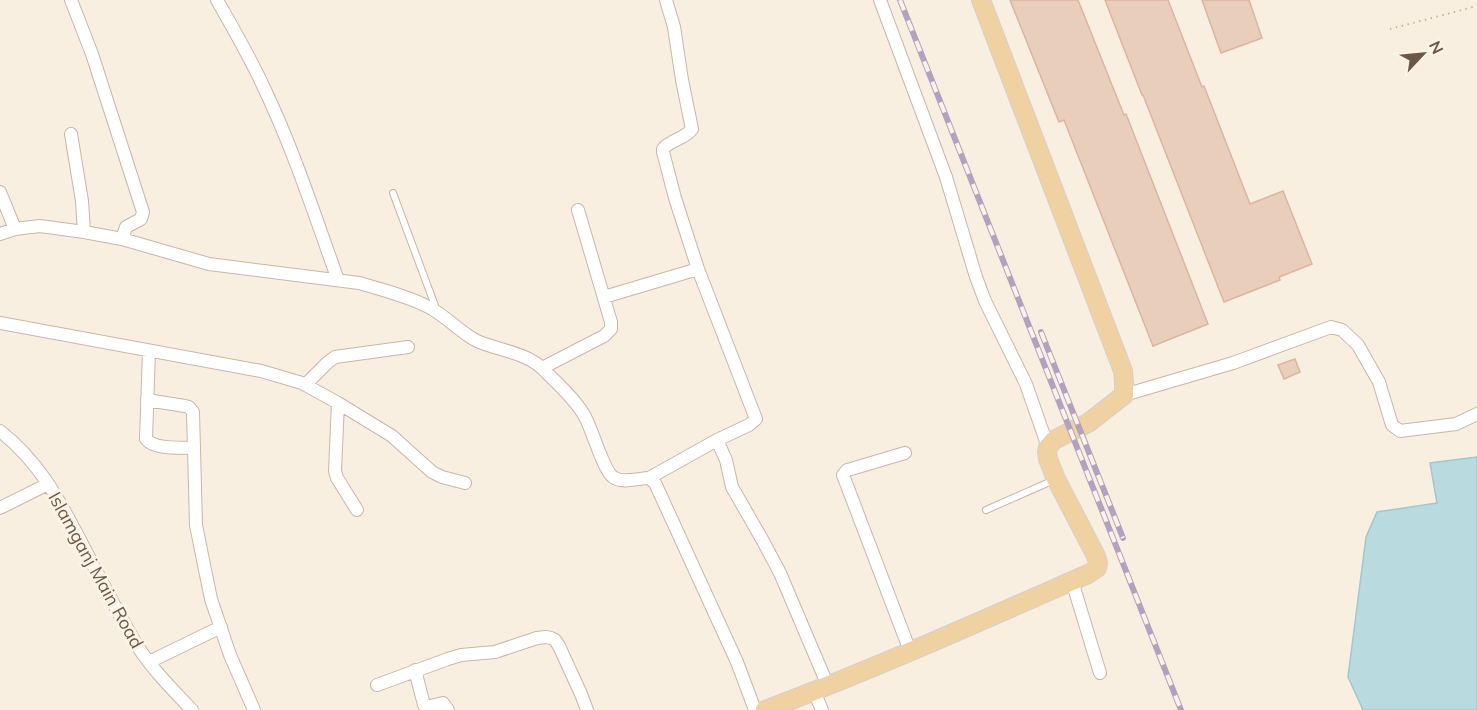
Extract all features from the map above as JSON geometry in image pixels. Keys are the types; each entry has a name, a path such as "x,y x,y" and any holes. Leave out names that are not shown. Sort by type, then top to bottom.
{"main road":[{"path":"765,710 910,651 1072,581 1098,567 1096,556 1056,479 1047,452 1054,440 1088,423 1124,395 1124,382 1119,361 981,0"}],"street":[{"path":"71,0 92,54 143,212 141,219 126,227 122,239"},
{"path":"217,0 261,81 277,117 338,280"},
{"path":"0,234 15,229 40,226 84,232 122,239 209,264 338,280 375,287 420,303 437,312 474,339 522,356 542,368 585,416 606,467 613,477 621,480 649,478 749,425 756,419 698,269 675,198 663,149 666,145 688,134 692,129 674,27 666,0"},
{"path":"880,0 946,177 985,301 1026,384 1048,447"},
{"path":"70,134 82,201 84,232"},
{"path":"0,192 15,229"},
{"path":"542,368 604,336 611,329 611,322 578,210"},
{"path":"604,297 698,269"},
{"path":"0,323 261,371 287,378 338,403 392,436 432,472 465,483"},
{"path":"1124,395 1233,363 1331,327 1342,330 1358,345 1379,382 1392,425 1400,431 1456,424 1477,414"},
{"path":"305,385 335,357 408,346"},
{"path":"149,351 146,436 148,442 158,446 194,448"},
{"path":"147,400 192,409 196,525 212,599 230,655 254,710"},
{"path":"338,403 335,471 357,510"},
{"name":"Islamganj Main Road","path":"0,431 16,444 39,470 62,507 139,648 158,673 192,710"},
{"path":"717,440 726,460 732,487 780,573 821,689 822,710"},
{"path":"905,453 847,470 843,474 910,651"},
{"path":"649,478 658,487 737,662 755,710"},
{"path":"0,508 48,484"},
{"path":"1072,581 1100,674"},
{"path":"149,662 221,627"},
{"path":"377,685 455,657 495,652 546,637 555,640 559,646 586,710"},
{"path":"415,670 424,705 443,703 448,710"}],"lane":[{"path":"393,193 437,312"},
{"path":"986,510 1056,479"}],"path":[{"path":"1390,29 1477,6"}],"water":[{"path":"1477,457 1477,710 1363,710 1348,677 1366,537 1377,512 1437,503 1430,463"}],"building":[{"path":"1010,0 1078,0 1124,115 1126,114 1208,324 1153,346 1064,120 1059,122"},
{"path":"1105,0 1168,0 1250,204 1283,191 1312,264 1279,277 1280,280 1224,302"},
{"path":"1202,0 1249,0 1262,38 1221,53"},
{"path":"1295,359 1300,372 1284,379 1278,365"}],"railway":[{"path":"900,0 1181,710"},
{"path":"1041,332 1123,538"}]}
